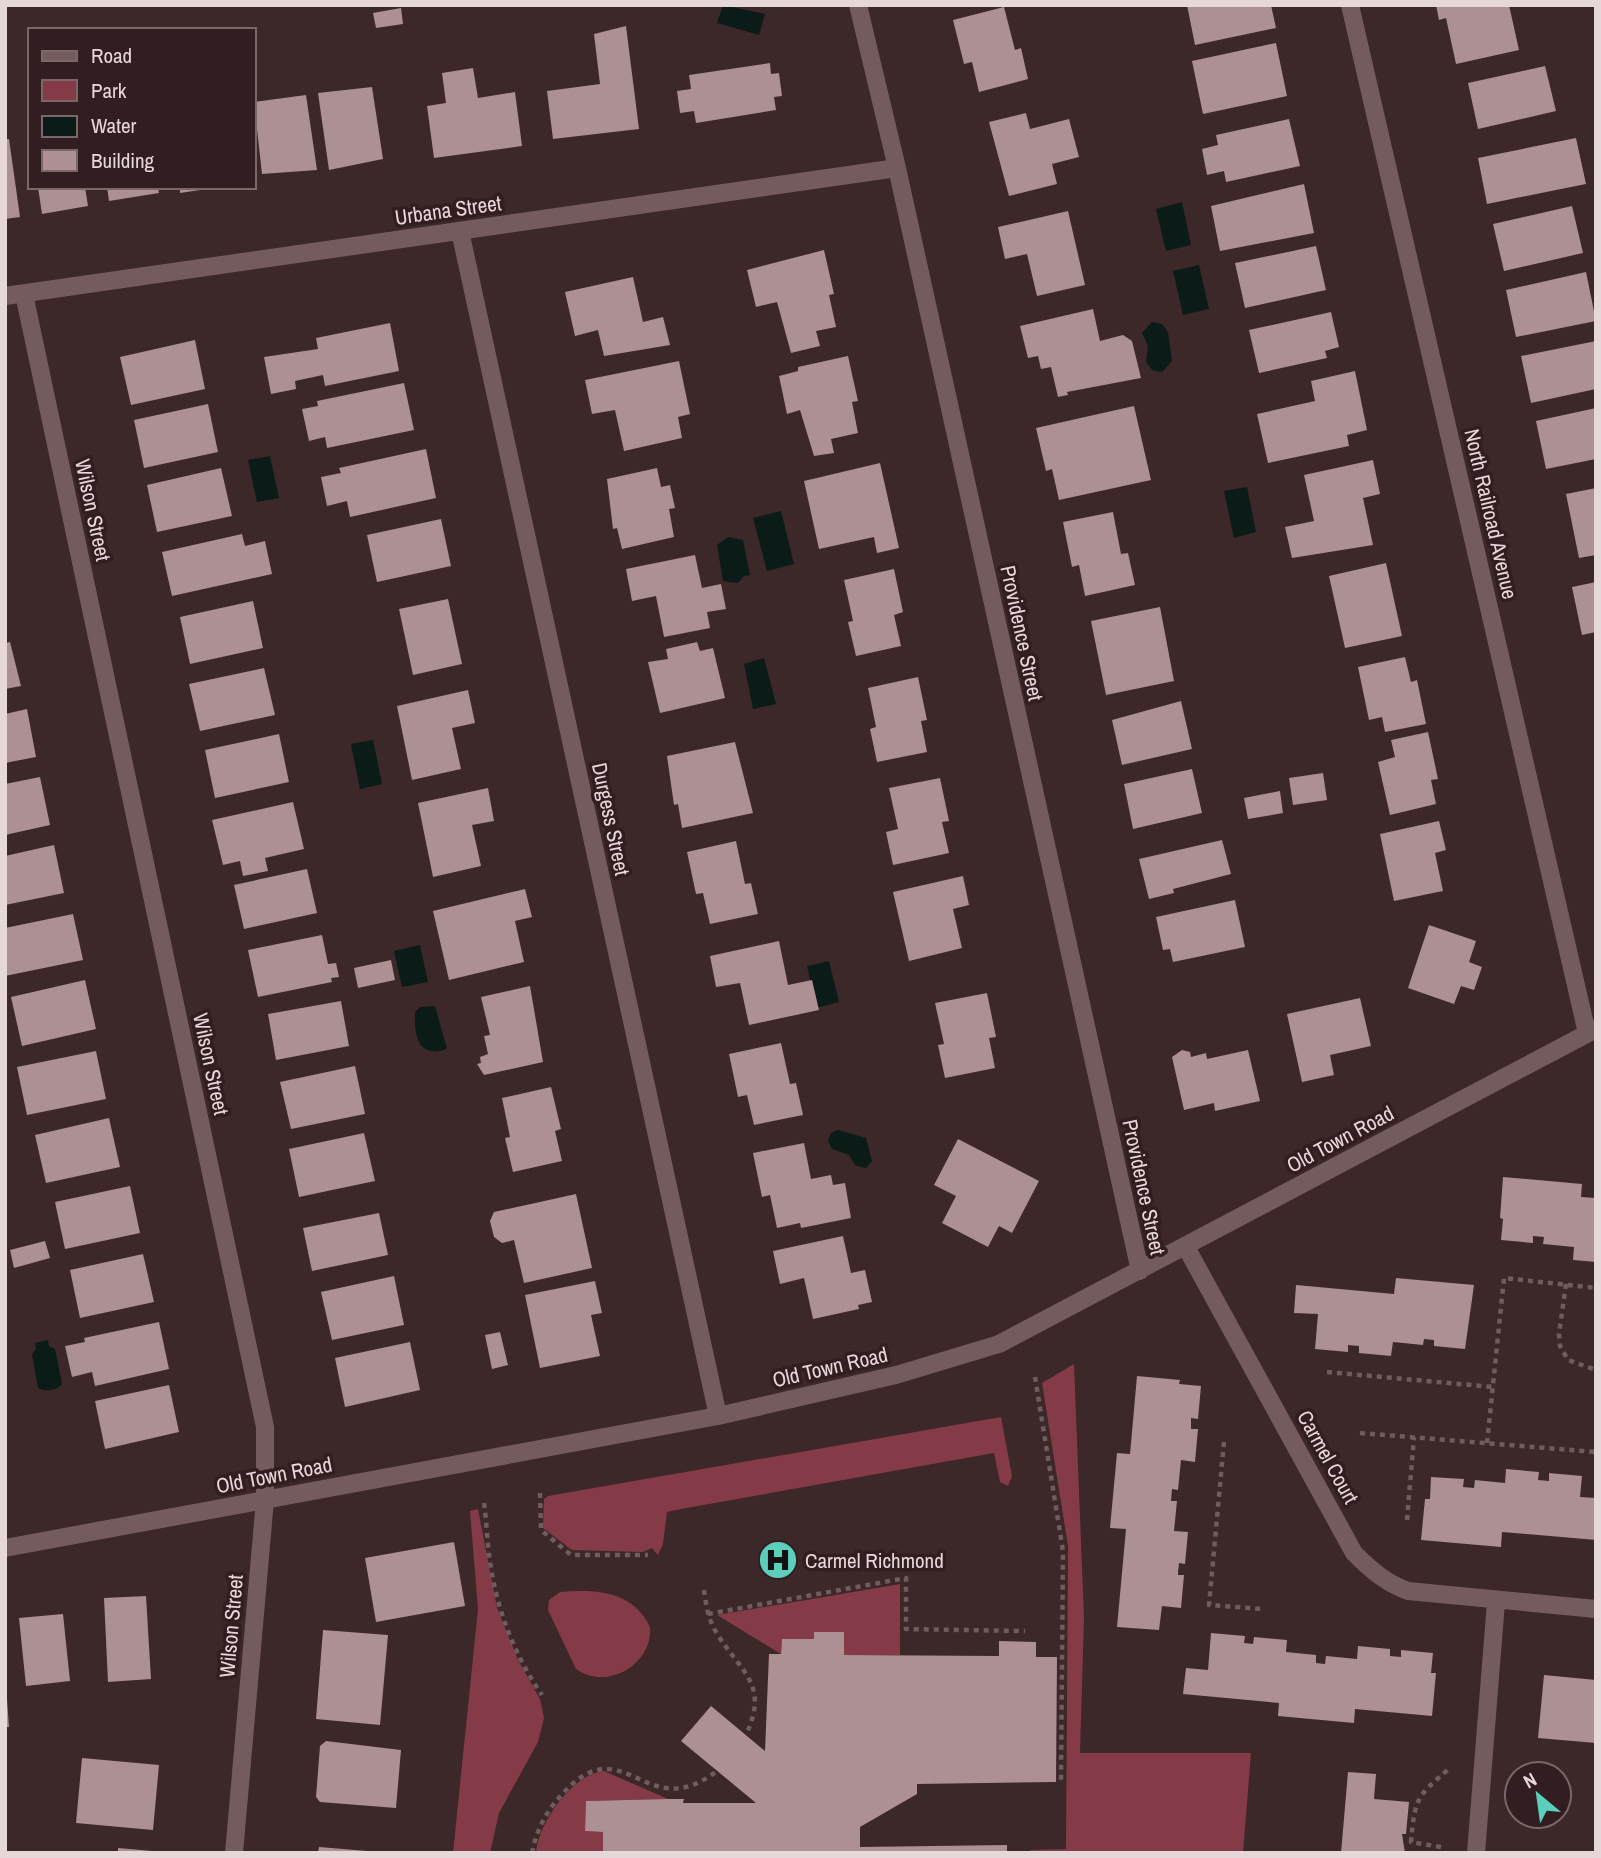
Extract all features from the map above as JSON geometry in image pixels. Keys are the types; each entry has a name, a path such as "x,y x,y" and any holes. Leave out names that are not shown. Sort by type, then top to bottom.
{"street":[{"name":"Providence Street","path":"858,5 897,168 1140,1271"},
{"name":"North Railroad Avenue","path":"1350,5 1592,1031"},
{"name":"Urbana Street","path":"5,296 897,168"},
{"name":"Durgess Street","path":"460,231 718,1416"},
{"name":"Wilson Street","path":"24,294 265,1427 264,1500 234,1853"},
{"name":"Old Town Road","path":"5,1548 718,1416 896,1375 999,1344 1592,1031"},
{"name":"Carmel Court","path":"1186,1247 1354,1553 1388,1583 1408,1591 1496,1602 1596,1609"},
{"path":"1476,1853 1496,1602"}],"path":[{"path":"1487,1443 1504,1278 1596,1287"},
{"path":"1566,1284 1560,1346 1569,1360 1596,1370"},
{"path":"1327,1372 1493,1387"},
{"path":"1035,1377 1063,1551 1061,1780"},
{"path":"1360,1433 1596,1452"},
{"path":"1407,1520 1414,1437"},
{"path":"1223,1442 1209,1605 1262,1609"},
{"path":"540,1493 541,1530 568,1553 648,1555"},
{"path":"484,1503 492,1573 505,1621 526,1670 542,1695"},
{"path":"708,1614 906,1578 906,1629 1025,1631"},
{"path":"704,1590 708,1614 716,1633 751,1679 755,1701 746,1735"},
{"path":"1441,1847 1411,1842 1415,1804 1424,1791 1450,1768"},
{"path":"531,1853 539,1827 553,1803 572,1783 594,1769 618,1770 661,1788 675,1790 689,1788 717,1771"}],"green space":[{"path":"1074,1364 1084,1618 1080,1753 1251,1753 1243,1853 1032,1853 1030,1850 1066,1849 1068,1546 1042,1383"},
{"path":"1001,1417 1012,1476 1008,1486 1000,1482 994,1453 681,1509 667,1512 663,1544 658,1555 652,1548 643,1552 572,1550 543,1528 544,1499 548,1496"},
{"path":"478,1509 497,1608 518,1660 540,1699 544,1718 538,1742 499,1813 490,1853 453,1853 478,1609 470,1511"},
{"path":"900,1584 900,1655 844,1655 844,1632 815,1632 814,1639 782,1639 781,1654 717,1615"},
{"path":"560,1592 600,1592 624,1599 634,1606 650,1627 649,1641 636,1663 613,1675 601,1677 576,1669 548,1610 549,1600"},
{"path":"604,1771 668,1799 586,1801 585,1831 603,1832 603,1853 536,1853 543,1828 559,1802 580,1781"}],"water":[{"path":"723,5 765,14 759,35 717,23"},
{"path":"1182,202 1191,245 1166,251 1156,209"},
{"path":"1199,265 1209,309 1183,315 1173,271"},
{"path":"1152,322 1162,324 1168,332 1172,361 1162,372 1152,370 1146,362 1148,346 1142,333"},
{"path":"270,456 279,498 257,502 248,460"},
{"path":"1247,487 1256,532 1234,538 1224,491"},
{"path":"781,511 794,564 767,571 753,518"},
{"path":"728,537 743,540 750,575 744,576 738,583 723,581 717,545"},
{"path":"764,658 776,704 753,709 744,664"},
{"path":"373,740 382,784 360,789 351,744"},
{"path":"420,945 428,982 402,987 394,951"},
{"path":"829,961 839,1002 816,1008 807,966"},
{"path":"435,1006 447,1049 430,1051 424,1048 417,1037 415,1012 420,1007"},
{"path":"838,1130 866,1138 872,1161 866,1168 856,1166 849,1155 832,1149 828,1141 831,1133"},
{"path":"48,1340 49,1346 55,1349 62,1384 47,1390 38,1388 32,1354 36,1349 35,1343"}],"building":[{"path":"1187,5 1271,5 1276,28 1195,45"},
{"path":"1436,5 1509,5 1519,50 1456,64 1446,18 1439,20"},
{"path":"1004,7 1015,50 1021,48 1028,79 979,92 972,62 964,64 953,20"},
{"path":"401,8 403,24 376,28 373,13"},
{"path":"626,26 639,129 553,139 547,91 600,84 594,34"},
{"path":"1276,43 1287,96 1203,114 1192,61"},
{"path":"770,63 771,74 779,73 782,96 774,97 776,110 696,123 694,111 680,113 677,91 691,89 689,75"},
{"path":"1545,66 1556,111 1478,129 1468,83"},
{"path":"473,68 478,98 515,92 522,146 434,158 427,106 446,103 442,73"},
{"path":"372,87 383,159 329,170 318,93"},
{"path":"306,95 317,170 262,174 256,102"},
{"path":"1026,113 1030,129 1069,119 1079,157 1052,164 1057,184 1009,196 989,122"},
{"path":"1289,119 1300,166 1226,182 1224,171 1207,175 1202,149 1218,145 1216,135"},
{"path":"1576,138 1586,184 1487,204 1478,158"},
{"path":"5,139 9,139 20,217 5,219"},
{"path":"1304,184 1314,233 1220,251 1211,206"},
{"path":"38,189 85,189 88,206 42,214"},
{"path":"107,189 158,189 159,193 109,201"},
{"path":"180,189 207,189 180,193"},
{"path":"1572,206 1583,253 1504,271 1493,224"},
{"path":"1068,211 1085,285 1037,296 1027,254 1005,259 998,227"},
{"path":"1316,246 1326,290 1245,308 1235,263"},
{"path":"824,250 834,294 829,295 836,327 816,331 820,346 791,353 777,302 756,307 747,270"},
{"path":"1586,272 1596,321 1516,337 1506,290"},
{"path":"633,277 643,322 663,317 670,345 604,356 598,330 575,336 565,292"},
{"path":"1093,309 1100,341 1123,335 1132,341 1141,378 1067,392 1068,395 1058,397 1051,367 1041,369 1038,356 1028,358 1020,326"},
{"path":"1331,312 1339,347 1325,351 1327,358 1259,373 1249,330"},
{"path":"390,323 399,371 325,386 323,375 295,381 296,389 271,394 264,357 318,349 316,338"},
{"path":"195,340 205,389 131,405 120,357"},
{"path":"1596,341 1596,389 1531,403 1521,356"},
{"path":"848,356 858,401 852,402 858,433 831,439 834,453 814,456 800,410 787,414 779,376 798,371 798,367"},
{"path":"679,361 690,414 678,417 682,438 624,451 615,410 592,414 585,380"},
{"path":"1355,371 1367,430 1347,435 1349,446 1268,463 1257,414 1315,401 1311,381"},
{"path":"404,383 414,430 327,448 325,437 309,441 302,409 318,406 317,401"},
{"path":"208,404 218,452 144,468 134,420"},
{"path":"1134,406 1151,480 1059,500 1052,469 1046,471 1036,428"},
{"path":"1596,408 1596,459 1546,469 1536,421"},
{"path":"426,449 436,498 350,517 347,501 327,506 321,477 341,473 339,468"},
{"path":"1373,460 1380,494 1363,498 1373,545 1292,558 1285,527 1314,521 1304,475"},
{"path":"880,463 899,548 877,553 874,537 819,549 804,481"},
{"path":"221,468 232,516 157,532 147,485"},
{"path":"657,468 661,487 670,485 675,508 669,509 674,537 622,549 617,528 613,529 607,479"},
{"path":"1596,488 1596,555 1579,558 1566,494"},
{"path":"1113,512 1121,554 1128,553 1135,585 1085,596 1079,565 1072,567 1063,522"},
{"path":"441,519 451,566 377,582 367,535"},
{"path":"242,534 245,546 265,541 272,574 172,596 162,552"},
{"path":"695,555 702,588 721,584 726,609 707,612 710,628 664,637 656,596 632,601 626,569"},
{"path":"1386,563 1402,636 1345,648 1329,576"},
{"path":"894,569 903,612 894,615 901,646 856,656 848,622 853,621 844,580"},
{"path":"1596,582 1596,632 1582,635 1572,587"},
{"path":"448,599 462,664 413,675 399,609"},
{"path":"253,601 263,648 190,664 180,617"},
{"path":"1160,607 1174,681 1106,695 1091,621"},
{"path":"10,642 21,686 5,689 5,643"},
{"path":"697,642 700,651 713,648 725,698 660,713 648,662 668,659 666,649"},
{"path":"1405,657 1411,682 1417,680 1426,724 1385,732 1382,717 1369,720 1358,667"},
{"path":"264,668 275,715 200,731 189,684"},
{"path":"918,677 927,720 921,721 927,752 877,762 870,729 876,727 868,688"},
{"path":"468,690 475,723 452,728 461,769 412,780 397,706"},
{"path":"1181,701 1192,749 1122,765 1112,720"},
{"path":"27,709 36,757 5,763 5,714"},
{"path":"1428,732 1438,779 1431,780 1436,804 1390,815 1378,762 1395,757 1391,740"},
{"path":"279,734 289,782 215,798 205,750"},
{"path":"735,742 753,813 682,828 678,804 674,805 667,756"},
{"path":"1192,769 1202,813 1133,829 1124,784"},
{"path":"1323,773 1327,800 1293,805 1289,778"},
{"path":"40,777 50,825 5,835 5,784"},
{"path":"940,778 949,821 942,822 949,853 893,865 886,832 898,829 889,788"},
{"path":"488,788 494,821 472,825 481,866 433,877 418,803"},
{"path":"1280,791 1283,813 1248,819 1244,798"},
{"path":"293,802 304,849 265,858 268,871 243,876 240,861 223,865 212,820"},
{"path":"1439,821 1446,850 1435,853 1443,891 1394,901 1380,834"},
{"path":"1222,840 1231,874 1173,889 1174,893 1149,899 1139,859"},
{"path":"736,841 745,884 751,883 758,914 710,924 703,893 696,894 687,852"},
{"path":"54,845 64,893 5,905 5,856"},
{"path":"307,869 317,913 244,929 234,885"},
{"path":"963,876 969,905 953,909 962,948 909,961 893,892"},
{"path":"525,889 532,917 515,921 524,962 449,980 433,911"},
{"path":"1235,900 1245,947 1173,962 1170,949 1163,950 1156,917"},
{"path":"73,914 83,960 5,976 5,928"},
{"path":"1429,925 1476,941 1469,962 1482,967 1474,990 1461,986 1454,1004 1408,988"},
{"path":"322,935 328,964 336,963 339,977 331,978 332,982 258,997 248,950"},
{"path":"779,941 788,985 812,980 819,1010 749,1025 740,983 716,987 710,956"},
{"path":"391,960 395,980 358,988 354,968"},
{"path":"85,980 96,1029 22,1046 11,997"},
{"path":"530,986 543,1062 484,1075 477,1064 481,1063 480,1057 488,1054 484,1036 490,1035 481,997"},
{"path":"987,993 996,1037 989,1038 995,1068 945,1078 938,1045 944,1044 935,1003"},
{"path":"1360,998 1371,1046 1330,1055 1334,1075 1302,1082 1287,1014"},
{"path":"341,1001 349,1046 276,1060 268,1014"},
{"path":"781,1043 790,1084 796,1083 803,1115 754,1125 747,1095 738,1097 729,1054"},
{"path":"1182,1050 1190,1052 1191,1057 1206,1053 1207,1059 1248,1050 1260,1101 1215,1111 1214,1103 1184,1110 1172,1057"},
{"path":"96,1051 106,1099 27,1115 17,1067"},
{"path":"355,1066 365,1114 291,1129 280,1082"},
{"path":"551,1087 561,1129 555,1131 562,1161 513,1172 505,1138 510,1137 502,1098"},
{"path":"109,1118 120,1167 46,1183 35,1135"},
{"path":"364,1133 375,1181 299,1197 289,1149"},
{"path":"958,1139 1039,1181 1012,1233 999,1226 988,1247 942,1223 956,1196 934,1185"},
{"path":"804,1143 811,1179 831,1175 833,1185 845,1183 851,1218 801,1228 800,1223 777,1228 770,1195 762,1197 753,1153"},
{"path":"1503,1177 1582,1184 1581,1197 1596,1198 1596,1262 1573,1260 1574,1247 1543,1244 1544,1237 1533,1236 1533,1243 1501,1240"},
{"path":"130,1186 140,1233 65,1249 55,1202"},
{"path":"576,1194 592,1268 524,1283 514,1240 502,1243 494,1237 490,1221 494,1212"},
{"path":"379,1213 388,1255 312,1271 303,1228"},
{"path":"843,1236 851,1273 865,1270 872,1302 858,1305 859,1309 813,1319 804,1278 780,1284 773,1251"},
{"path":"45,1241 50,1258 14,1268 10,1250"},
{"path":"143,1254 154,1302 80,1318 70,1270"},
{"path":"394,1276 404,1325 332,1340 321,1292"},
{"path":"1396,1278 1474,1285 1465,1349 1434,1346 1434,1340 1424,1339 1423,1345 1393,1342 1391,1356 1359,1353 1359,1346 1348,1345 1348,1352 1315,1349 1318,1314 1294,1313 1296,1285 1394,1294"},
{"path":"595,1281 602,1313 591,1315 600,1356 540,1368 525,1295"},
{"path":"159,1322 169,1369 95,1386 92,1372 72,1377 65,1346 85,1342 84,1338"},
{"path":"500,1332 508,1365 492,1369 485,1335"},
{"path":"410,1342 420,1390 345,1407 335,1358"},
{"path":"1137,1376 1180,1380 1179,1384 1201,1386 1198,1419 1191,1418 1191,1429 1198,1429 1195,1462 1181,1460 1178,1490 1172,1489 1171,1501 1177,1501 1174,1531 1188,1532 1185,1564 1179,1563 1178,1572 1178,1575 1184,1575 1181,1608 1162,1606 1159,1630 1117,1627 1126,1529 1110,1528 1117,1453 1130,1454"},
{"path":"169,1385 179,1432 105,1449 95,1401"},
{"path":"1506,1469 1539,1472 1538,1480 1549,1481 1549,1473 1582,1476 1580,1497 1596,1498 1596,1540 1502,1532 1501,1547 1421,1540 1425,1499 1430,1499 1431,1477 1464,1479 1463,1487 1474,1488 1475,1480 1505,1483"},
{"path":"454,1542 465,1606 376,1622 365,1558"},
{"path":"146,1596 151,1679 108,1682 104,1598"},
{"path":"63,1614 70,1681 26,1686 19,1618"},
{"path":"323,1630 388,1635 380,1725 316,1719"},
{"path":"814,1632 844,1632 844,1655 999,1656 999,1641 1036,1642 1036,1657 1057,1657 1056,1782 917,1784 917,1794 860,1827 860,1847 1007,1845 1007,1853 603,1853 603,1832 585,1831 586,1801 684,1799 683,1803 756,1803 681,1741 711,1706 765,1751 769,1654 781,1654 782,1639 814,1639"},
{"path":"1211,1633 1245,1636 1244,1643 1253,1644 1254,1637 1287,1640 1286,1652 1316,1655 1316,1663 1325,1664 1326,1656 1357,1659 1358,1646 1390,1649 1390,1656 1401,1657 1401,1650 1433,1653 1431,1673 1436,1673 1432,1716 1355,1709 1354,1723 1278,1716 1279,1703 1183,1694 1186,1668 1208,1670"},
{"path":"1544,1675 1596,1680 1596,1743 1538,1738"},
{"path":"7,1699 9,1727 5,1727"},
{"path":"326,1741 401,1750 396,1808 320,1802 316,1797 320,1746"},
{"path":"82,1758 159,1765 153,1830 76,1823"},
{"path":"1348,1772 1376,1774 1374,1799 1409,1802 1406,1834 1402,1834 1405,1853 1341,1853"},
{"path":"319,1847 367,1851 367,1853 318,1853"},
{"path":"118,1848 152,1851 152,1853 118,1853"}],"place":[{"name":"Carmel Richmond","path":"778,1560"}]}
